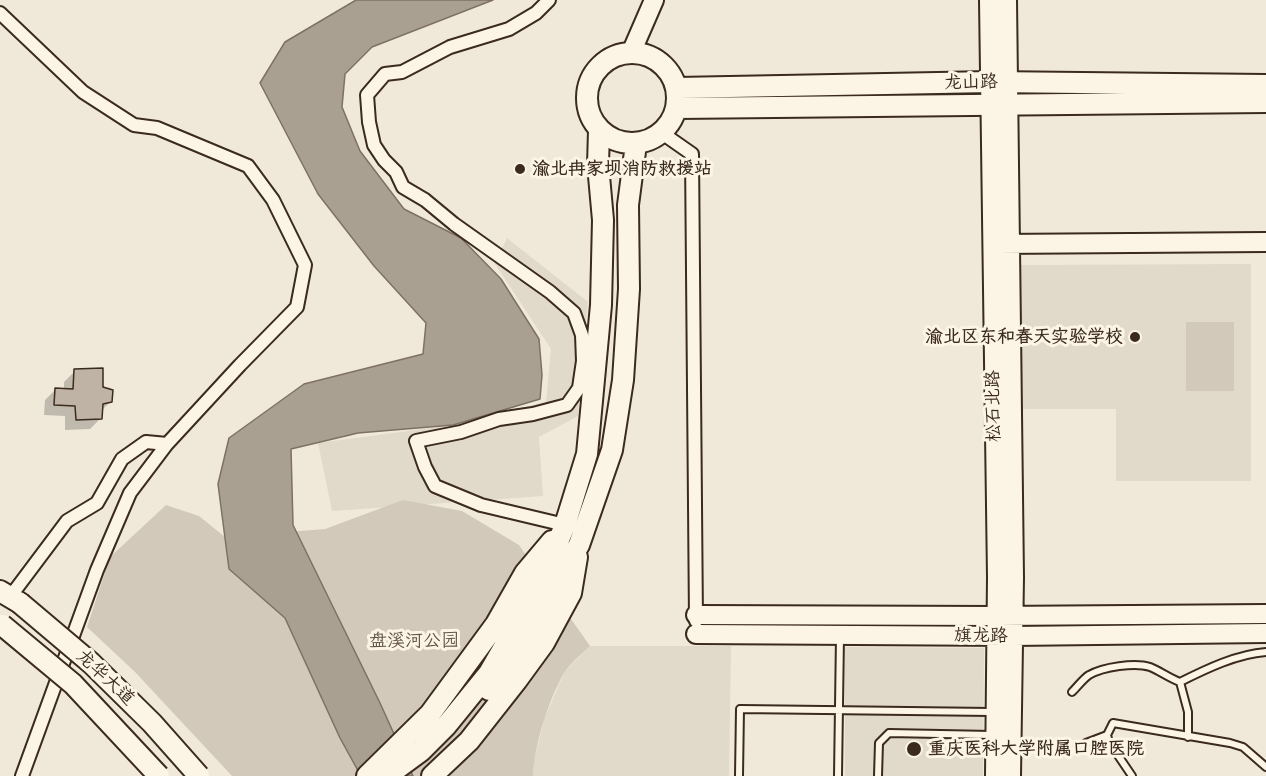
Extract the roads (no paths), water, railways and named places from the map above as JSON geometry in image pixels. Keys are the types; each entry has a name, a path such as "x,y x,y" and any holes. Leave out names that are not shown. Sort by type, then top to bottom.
{"main road":[{"path":"631,52 654,0"},
{"name":"松石北路","path":"989,0 999,82"},
{"name":"松石北路","path":"1007,0 999,104 1005,636 1011,776"},
{"path":"631,52 647,55 661,62 671,74 676,88 677,108 672,122 662,133 636,144 622,143 599,130 591,118 586,103 587,88 593,74 603,63 631,52"},
{"name":"龙山路","path":"676,88 999,82 1266,85"},
{"name":"龙山路","path":"677,108 1266,102"},
{"path":"432,776 450,728 496,624 525,573 565,525 587,454 601,305 603,220 598,165 599,130"},
{"path":"387,776 450,728 508,668 535,629 555,584 579,545 612,450 623,380 629,289 628,205 636,144"},
{"path":"1001,244 1266,242"},
{"name":"龙华大道","path":"10,597 91,663 152,723 199,776"},
{"path":"696,615 1266,614"},
{"name":"龙华大道","path":"1,625 72,684 159,776"},
{"name":"旗龙路","path":"696,634 1005,636 1266,633"},
{"name":"松石北路","path":"995,776 996,712 1005,636"},
{"path":"367,776 450,728"},
{"path":"409,776 427,763 450,728"}],"street":[{"path":"549,0 536,13 509,29 450,47 402,72 385,74 367,95 374,145 396,172 403,187 425,200 454,224 550,292 574,313 582,335 584,361 579,388 567,405 533,414 499,419 461,432 416,441 425,466 435,486 481,505 565,525"},
{"path":"0,13 83,92 134,125 157,128 248,166 273,200 305,265 297,307 240,364 166,444 130,493 98,570 22,776"},
{"path":"662,133 692,154 696,634"},
{"path":"10,597 67,521 98,503 122,459 146,442 166,444"}],"lane":[{"path":"838,776 840,635"},
{"path":"1072,692 1088,676 1101,670 1126,665 1148,667 1179,682 1199,672 1256,652 1266,651"},
{"path":"1179,682 1188,712 1188,737"},
{"path":"739,776 740,709 996,712"},
{"path":"1132,776 1108,741 1107,735 1113,723 1230,743 1243,747 1266,767"},
{"path":"878,776 879,743 889,733 996,735"},
{"path":"1086,742 1107,735"}],"place":[{"name":"渝北冉家坝消防救援站","path":"520,169"},
{"name":"渝北区东和春天实验学校","path":"1135,337"},
{"name":"重庆医科大学附属口腔医院","path":"914,749"}],"park label":[{"name":"盘溪河公园","path":"414,641"}]}
